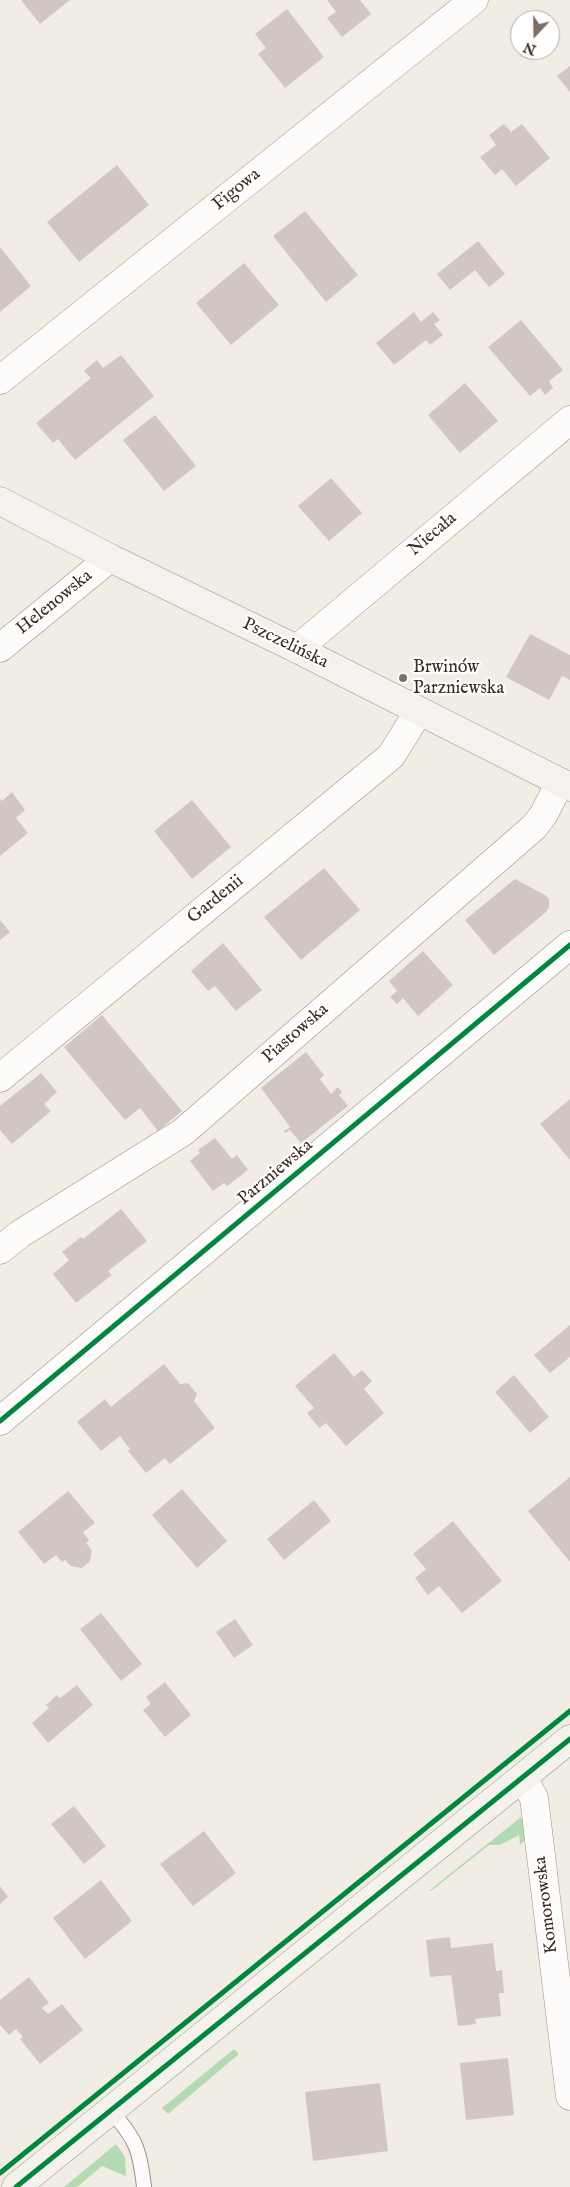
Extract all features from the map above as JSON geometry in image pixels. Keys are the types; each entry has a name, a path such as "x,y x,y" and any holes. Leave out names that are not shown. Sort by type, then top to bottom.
{"street":[{"name":"Figowa","path":"0,380 474,0"},
{"name":"Niecała","path":"297,649 570,420"},
{"name":"Pszczelińska","path":"0,501 110,558 297,649 565,785"},
{"name":"Helenowska","path":"0,648 110,558"},
{"name":"Gardenii","path":"0,1078 391,756 419,711"},
{"name":"Piastowska","path":"0,1250 20,1234 183,1132 534,828 565,785"},
{"name":"Parzniewska","path":"0,1422 570,945"},
{"path":"16,2187 570,1739"},
{"name":"Komorowska","path":"523,1778 534,1798 570,2096"}],"lane":[{"path":"111,2110 136,2142 141,2157 144,2187"}],"green space":[{"path":"521,1817 527,1838 520,1845 519,1835 500,1845 489,1845 430,1890"},
{"path":"234,2049 239,2054 168,2114 162,2108"},
{"path":"116,2144 125,2157 126,2176 102,2166 77,2187 64,2187"}],"building":[{"path":"21,0 70,0 40,24"},
{"path":"327,0 360,0 371,14 342,37 327,18 336,12"},
{"path":"287,9 324,57 285,88 258,54 266,48 255,34"},
{"path":"570,66 570,92 557,76"},
{"path":"504,124 511,132 522,124 550,158 516,186 502,169 495,175 480,157 496,145 489,135"},
{"path":"117,165 149,205 79,262 47,222"},
{"path":"305,211 358,275 326,302 273,236"},
{"path":"478,241 505,274 489,287 475,270 450,290 437,274"},
{"path":"0,247 31,286 0,312"},
{"path":"244,263 279,305 231,345 196,303"},
{"path":"414,312 421,322 433,312 440,320 434,324 443,335 430,345 426,340 394,365 376,343"},
{"path":"521,320 563,370 549,381 553,388 545,395 540,388 530,396 488,347"},
{"path":"121,355 154,396 75,460 58,439 53,443 36,423 91,378 84,371 97,360 103,368"},
{"path":"465,383 498,421 460,453 428,415"},
{"path":"155,415 196,466 164,491 123,440"},
{"path":"331,478 362,513 329,541 298,506"},
{"path":"530,634 570,655 570,680 562,676 549,700 506,677"},
{"path":"12,792 25,810 16,818 28,833 0,856 0,799 2,801"},
{"path":"192,800 231,847 192,879 154,831"},
{"path":"324,868 360,910 301,960 264,917"},
{"path":"515,879 545,895 549,899 549,907 546,912 494,955 465,920"},
{"path":"0,920 10,932 0,940"},
{"path":"223,943 262,990 236,1011 215,986 208,991 191,971"},
{"path":"423,951 453,985 418,1016 403,998 397,1004 390,997 397,991 389,981"},
{"path":"102,1015 182,1111 158,1131 140,1108 125,1120 64,1047"},
{"path":"306,1052 324,1075 320,1079 331,1094 338,1087 342,1092 339,1095 348,1106 301,1143 290,1130 285,1133 284,1131 290,1127 261,1088"},
{"path":"41,1073 57,1092 44,1104 51,1111 12,1144 0,1130 0,1106"},
{"path":"570,1099 570,1160 540,1124"},
{"path":"215,1138 232,1159 237,1155 248,1170 227,1186 224,1183 213,1191 190,1161 200,1153 198,1150"},
{"path":"121,1209 147,1241 108,1271 112,1275 76,1303 53,1274 69,1260 62,1252 81,1237 83,1239"},
{"path":"570,1325 570,1357 550,1373 534,1355"},
{"path":"334,1353 354,1377 362,1370 372,1381 364,1389 384,1413 346,1446 326,1423 319,1428 307,1413 314,1408 295,1386"},
{"path":"164,1364 180,1384 188,1383 197,1394 194,1401 215,1428 170,1464 165,1458 146,1473 128,1451 130,1449 120,1436 101,1451 77,1422 105,1399 111,1407"},
{"path":"514,1375 549,1417 530,1433 495,1392"},
{"path":"570,1477 570,1562 528,1511"},
{"path":"182,1489 227,1541 197,1568 152,1515"},
{"path":"68,1491 95,1523 83,1532 89,1540 86,1543 92,1550 90,1561 82,1568 71,1566 65,1560 62,1562 56,1555 44,1564 18,1532"},
{"path":"314,1500 331,1521 284,1560 267,1539"},
{"path":"453,1521 502,1581 462,1613 439,1586 428,1595 415,1578 426,1569 413,1554"},
{"path":"101,1613 142,1664 121,1681 80,1629"},
{"path":"235,1619 253,1645 234,1658 216,1632"},
{"path":"165,1682 191,1715 165,1737 143,1710 151,1704 146,1697"},
{"path":"77,1685 93,1705 48,1743 32,1723 49,1708 46,1705 57,1695 60,1698"},
{"path":"74,1806 106,1846 84,1864 51,1824"},
{"path":"204,1831 236,1873 193,1906 160,1864"},
{"path":"101,1880 132,1921 85,1959 53,1918"},
{"path":"0,1886 8,1897 0,1904"},
{"path":"450,1937 451,1948 493,1943 496,1971 502,1970 504,1993 499,1993 501,2016 475,2019 476,2024 458,2026 451,1975 430,1977 426,1940"},
{"path":"29,1977 49,2003 42,2008 48,2014 62,2004 83,2030 40,2064 20,2039 23,2037 16,2029 9,2035 0,2025 0,2000"},
{"path":"508,2058 514,2115 466,2120 460,2063"},
{"path":"380,2083 388,2151 313,2161 305,2092"}],"cycle path":[{"path":"0,1421 570,945"},
{"path":"0,2173 570,1711"},
{"path":"16,2187 570,1739"}],"place":[{"name":"Brwinów Parzniewska","path":"403,678"}]}
